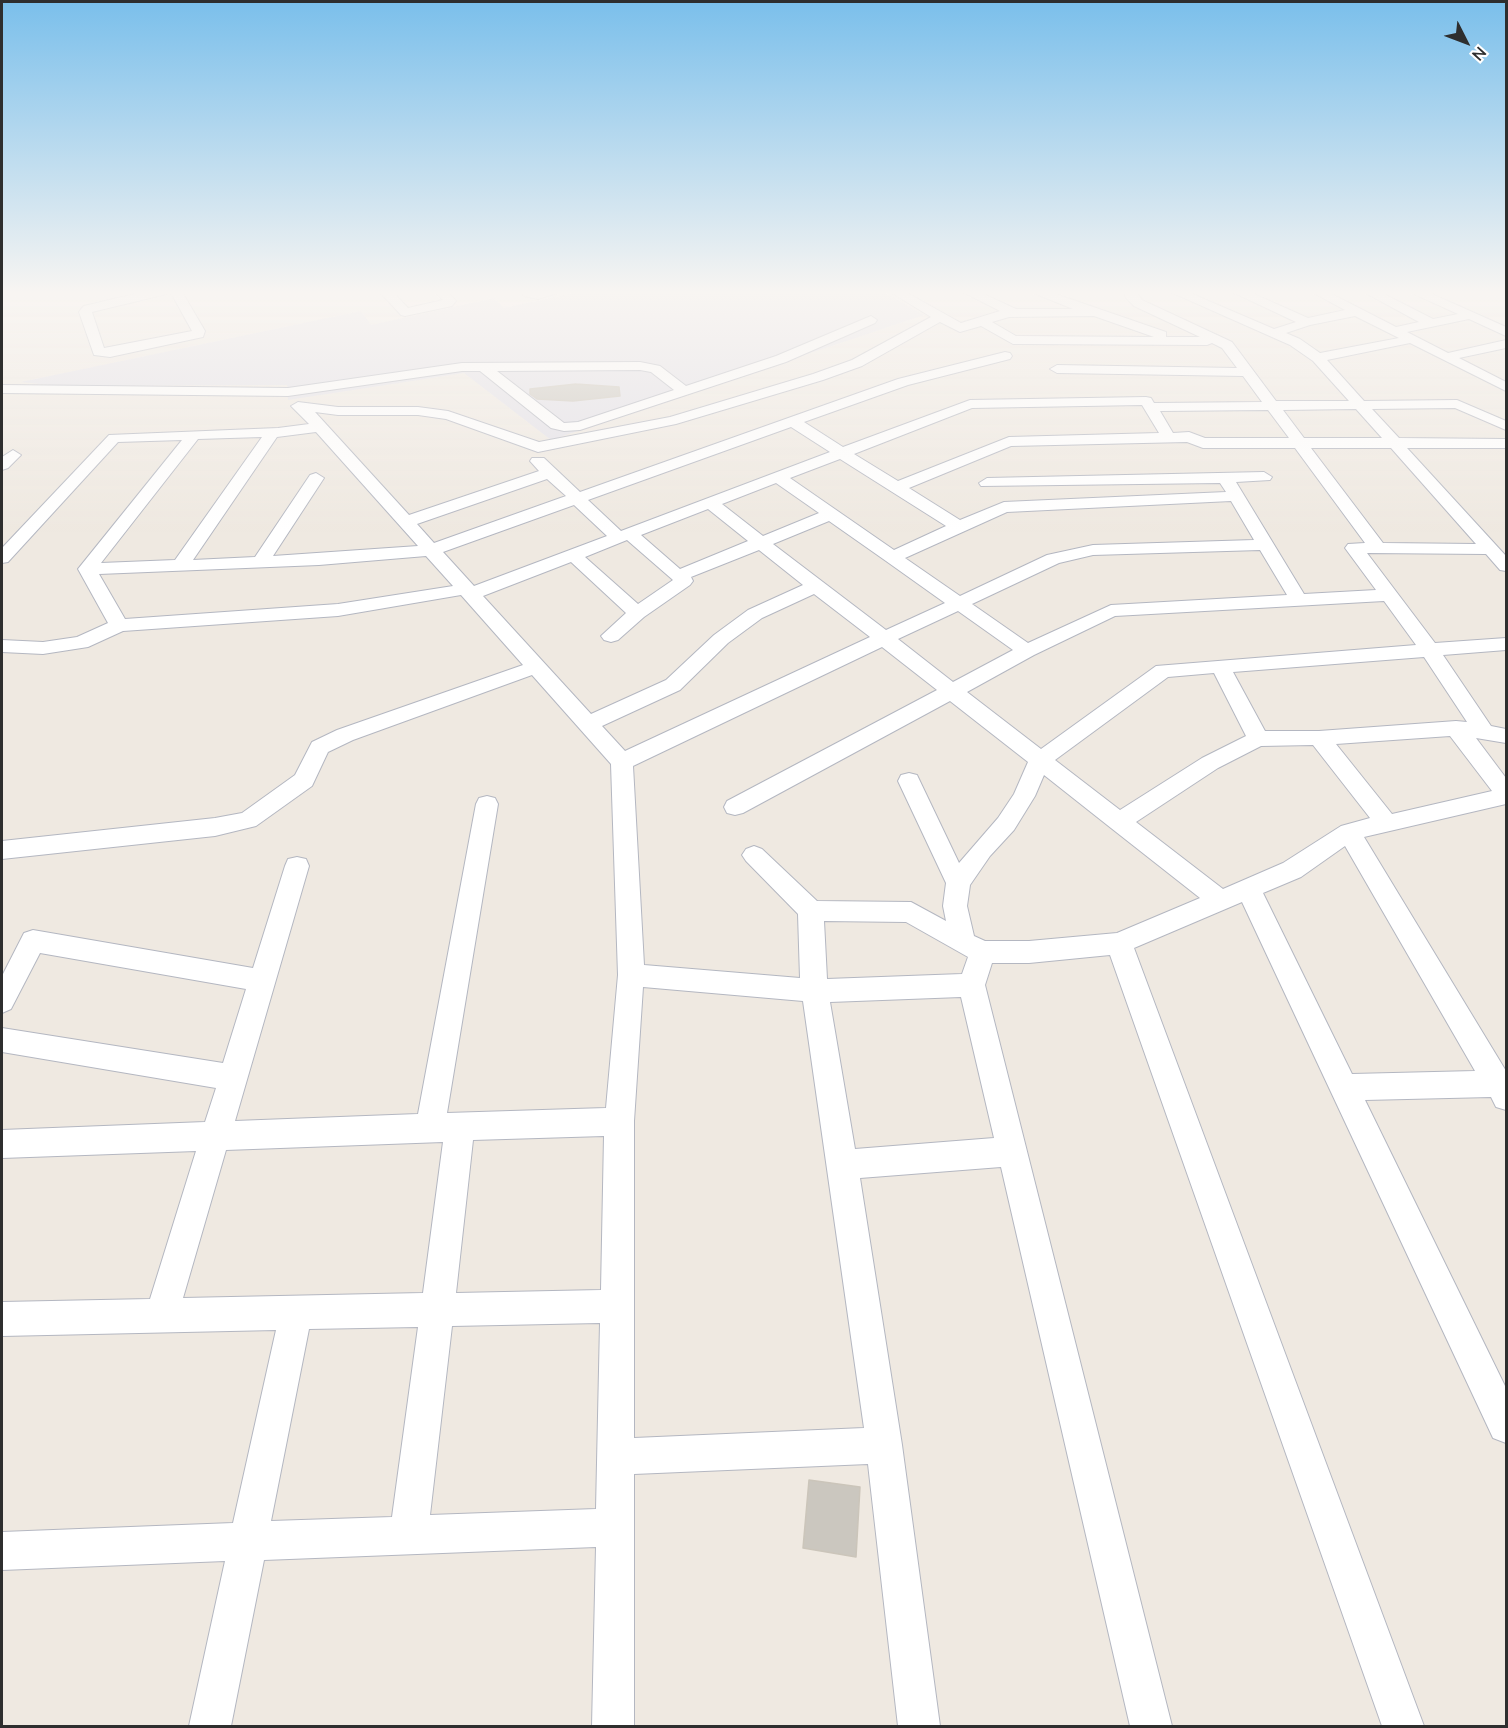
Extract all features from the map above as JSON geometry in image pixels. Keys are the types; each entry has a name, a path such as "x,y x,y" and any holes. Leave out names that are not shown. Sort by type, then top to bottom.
{"street":[{"path":"2,388 265,393 288,392 437,371"},
{"path":"488,371 556,425 564,427 580,426 744,371"},
{"path":"657,371 684,391"},
{"path":"265,393 304,409 418,411 448,415 538,447 671,421 724,407 836,371"},
{"path":"87,569 319,560 431,550 903,382 948,371"},
{"path":"1059,371 1091,402"},
{"path":"1240,371 1247,372 1378,548"},
{"path":"1330,371 1506,566"},
{"path":"1466,371 1500,393 1470,410"},
{"path":"2,646 43,648 81,643 119,624 338,610 468,591 625,536 970,404 1146,401 1169,438"},
{"path":"1012,404 1027,441"},
{"path":"1149,406 1457,404 1506,426"},
{"path":"304,409 622,762 631,975 619,1121 613,1726"},
{"path":"793,422 959,527"},
{"path":"2,558 114,438 272,433 320,427"},
{"path":"181,564 272,433"},
{"path":"87,569 194,435"},
{"path":"897,487 1009,442 1189,437 1203,443 1487,443 1503,449"},
{"path":"538,447 536,457 548,473 576,499 684,581 637,613 611,636"},
{"path":"406,522 548,473"},
{"path":"778,477 1027,651"},
{"path":"987,483 1264,477"},
{"path":"261,562 316,478"},
{"path":"1225,478 1298,599"},
{"path":"892,557 1004,507 1237,496"},
{"path":"710,503 1220,900"},
{"path":"678,576 831,514"},
{"path":"622,762 1053,559 1093,550 1265,544"},
{"path":"1484,732 1430,650 1354,548 1491,549"},
{"path":"573,555 637,613"},
{"path":"87,569 119,624"},
{"path":"587,724 673,685 721,639 755,614 816,586"},
{"path":"735,807 1027,651 1111,611 1390,595"},
{"path":"754,855 811,911 911,912 956,894 982,850 1006,824 1024,796 1039,761 1163,671 1506,644"},
{"path":"2,850 215,827 248,820 304,780 320,747 345,735 536,667"},
{"path":"1221,667 1258,739"},
{"path":"911,912 930,925 972,946 1029,952 1119,943 1292,870 1349,832 1506,795 1456,728"},
{"path":"1119,822 1210,764 1258,739 1319,738 1456,728 1506,736"},
{"path":"1319,738 1387,824"},
{"path":"909,781 943,856 972,946 972,985 1151,1726"},
{"path":"408,1535 437,1310 445,1127 487,804"},
{"path":"1349,832 1505,1093"},
{"path":"161,1316 297,866"},
{"path":"1248,888 1506,1425"},
{"path":"811,911 811,962 884,1445 919,1726"},
{"path":"2,1001 33,941 263,981"},
{"path":"1119,943 1403,1726"},
{"path":"631,975 815,991 972,985"},
{"path":"2,1040 233,1078"},
{"path":"1344,1087 1505,1093"},
{"path":"2,1144 619,1121"},
{"path":"843,1165 1012,1152"},
{"path":"2,1319 618,1306"},
{"path":"210,1726 296,1313"},
{"path":"617,1457 884,1445"},
{"path":"2,1551 616,1527"}],"shaded area":[{"path":"75,371 758,371 551,440 464,373 288,400 287,385 59,386 21,382"}],"building":[{"path":"576,384 619,387 620,396 573,401 537,399 530,394 530,389"},
{"path":"809,1480 860,1487 856,1557 803,1548"}]}
